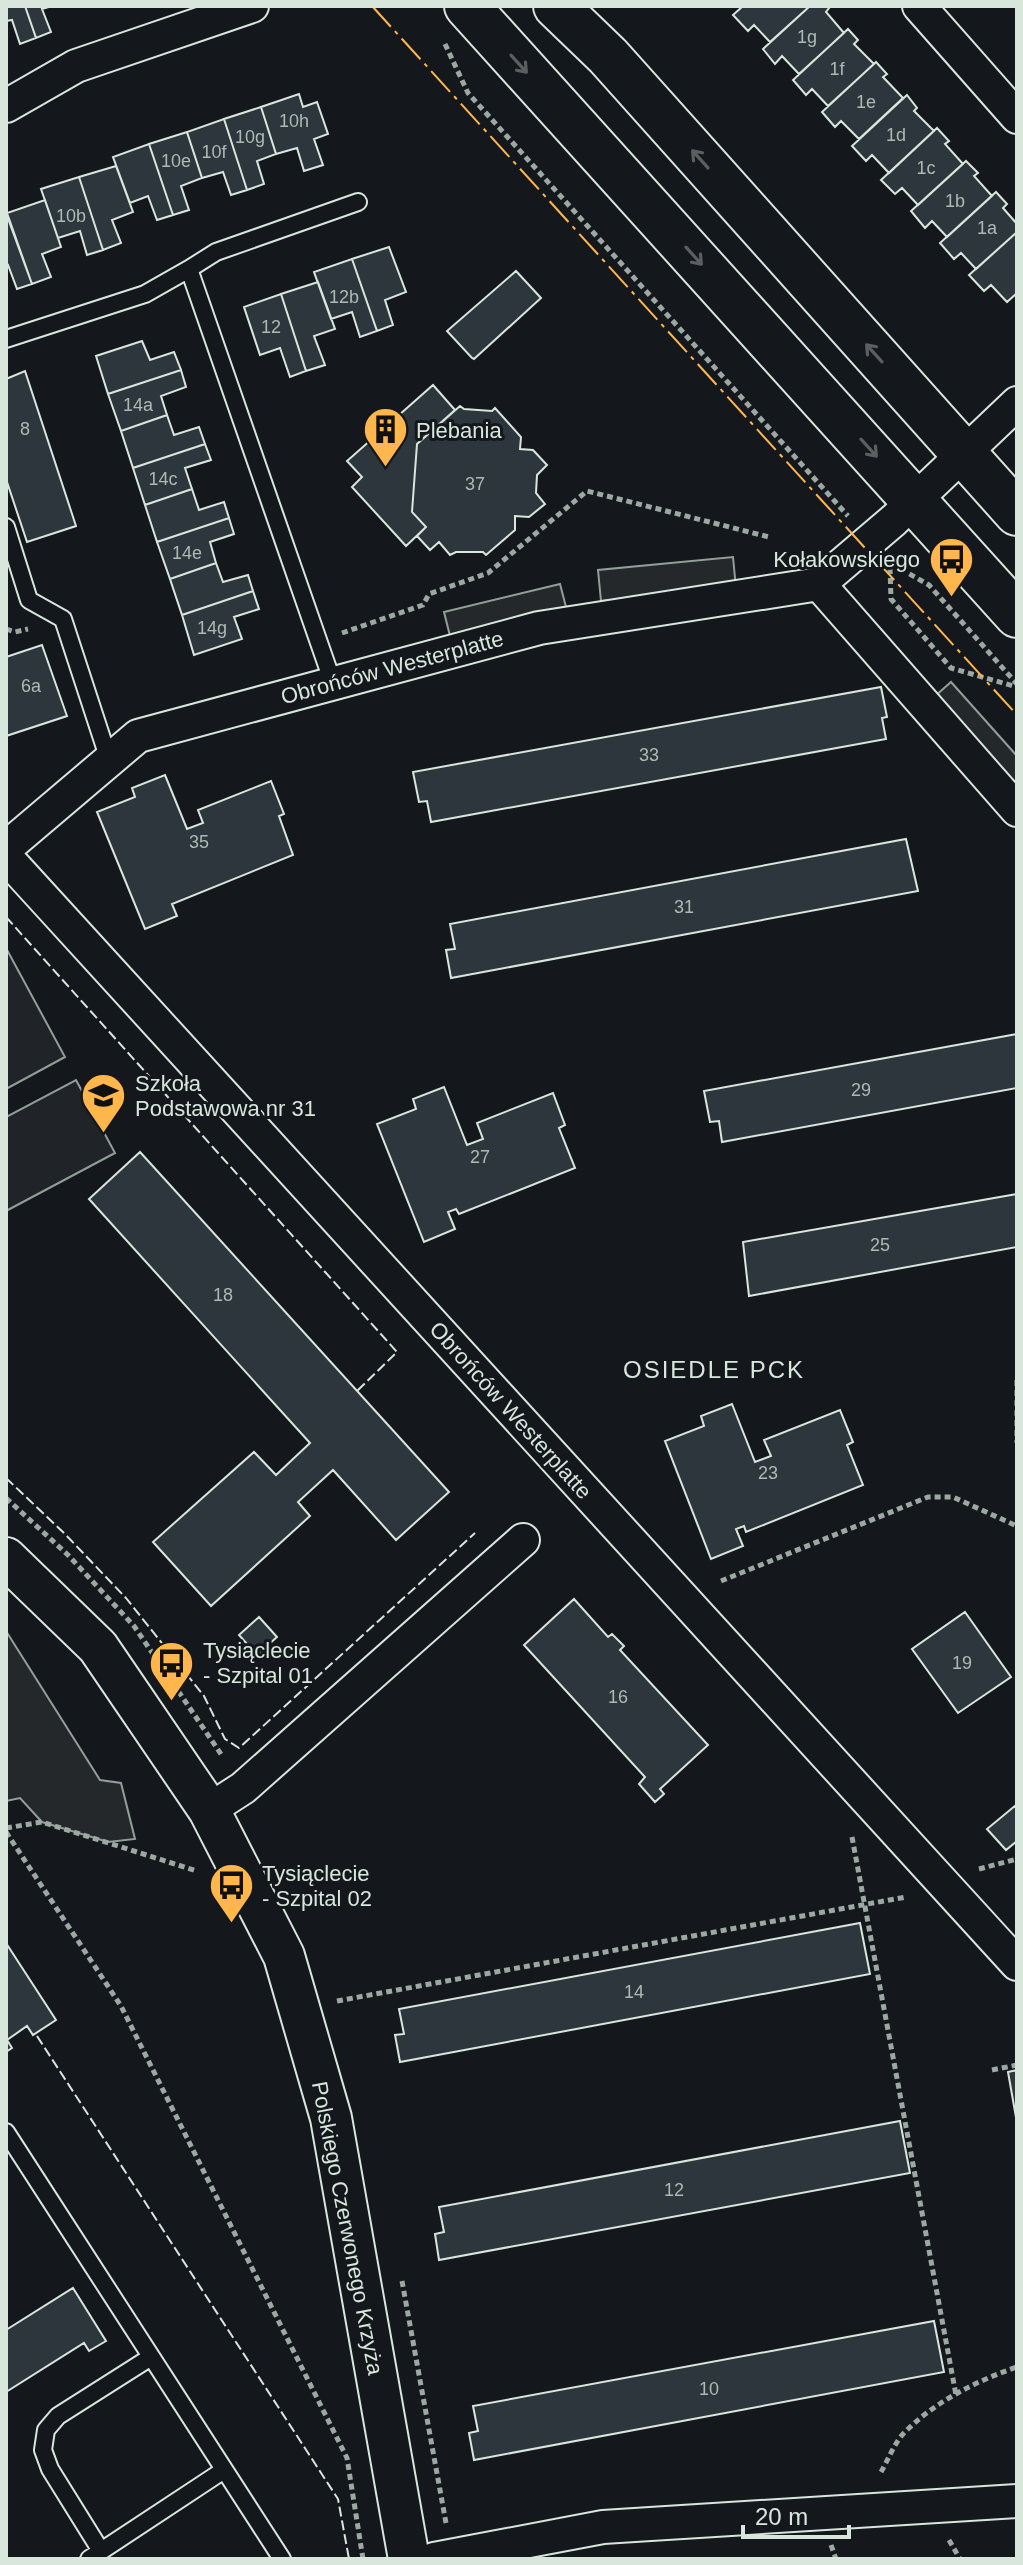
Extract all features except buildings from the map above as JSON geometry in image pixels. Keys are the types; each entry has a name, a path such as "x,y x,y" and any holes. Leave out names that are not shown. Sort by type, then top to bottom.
{"main road":[{"path":"556,6 608,56 1017,513"},
{"path":"453,18 915,499 1017,615"}],"street":[{"path":"6,106 76,66 252,6"},
{"path":"919,6 1017,117"},
{"path":"1017,403 819,584 1017,810"},
{"name":"Obrońców Westerplatte","path":"6,848 138,736 539,628 819,584"},
{"name":"Obrońców Westerplatte","path":"6,857 1017,1964"},
{"path":"209,1810 243,1788 523,1540"},
{"name":"Polskiego Czerwonego Krzyża","path":"6,1558 98,1647 209,1810 284,1956 331,2118 409,2559"},
{"path":"434,2559 603,2527 1017,2501"}],"lane":[{"path":"6,339 145,294 216,252 358,202"},
{"path":"189,269 333,683"},
{"path":"6,527 29,600 63,619 109,760"},
{"path":"6,2132 282,2559"},
{"path":"151,2357 58,2416 46,2430 43,2450 50,2469 95,2555 224,2470"}],"path":[{"path":"453,18 468,93 855,524"},
{"path":"319,641 423,605 429,594 488,573 587,491 769,537"},
{"path":"890,563 929,585 1017,686 951,668 891,599 890,563"},
{"path":"1017,1380 1017,1443"},
{"path":"721,1581 928,1497 953,1497 1017,1526"},
{"path":"232,1855 201,1873 42,1822 6,1830 121,2006 347,2458 363,2559"},
{"path":"841,1826 861,1847"},
{"path":"852,1837 956,2395"},
{"path":"979,1869 1017,1859"},
{"path":"897,1887 914,1906"},
{"path":"337,2001 906,1897"},
{"path":"992,2070 1017,2065"},
{"path":"881,2472 901,2435 982,2379 1017,2367"},
{"path":"949,2540 960,2559"},
{"path":"831,2544 836,2559"}],"shaded area":[{"path":"733,557 736,588 601,601 598,570"},
{"path":"560,584 566,607 450,636 444,612"},
{"path":"951,682 1017,756 1017,789 934,697"},
{"path":"6,948 65,1057 6,1089"},
{"path":"76,1080 115,1153 6,1211 6,1117"},
{"path":"6,1631 100,1780 121,1783 135,1839 108,1842 42,1822 20,1798 6,1801"}],"fence":[{"path":"6,917 397,1352 357,1391"},
{"path":"6,1478 126,1598 204,1696 225,1739 239,1748 475,1533"},
{"path":"37,2036 338,2499 349,2559"}],"power":[{"path":"372,6 1017,715"}],"place":[{"name":"Plebania","path":"385,469"},
{"name":"Kołakowskiego","path":"951,598"},
{"name":"Szkoła Podstawowa nr 31","path":"104,1135"},
{"name":"Tysiąclecie - Szpital 01","path":"172,1702"},
{"name":"Tysiąclecie - Szpital 02","path":"231,1925"}],"district":[{"name":"OSIEDLE PCK","path":"714,1370"}]}
